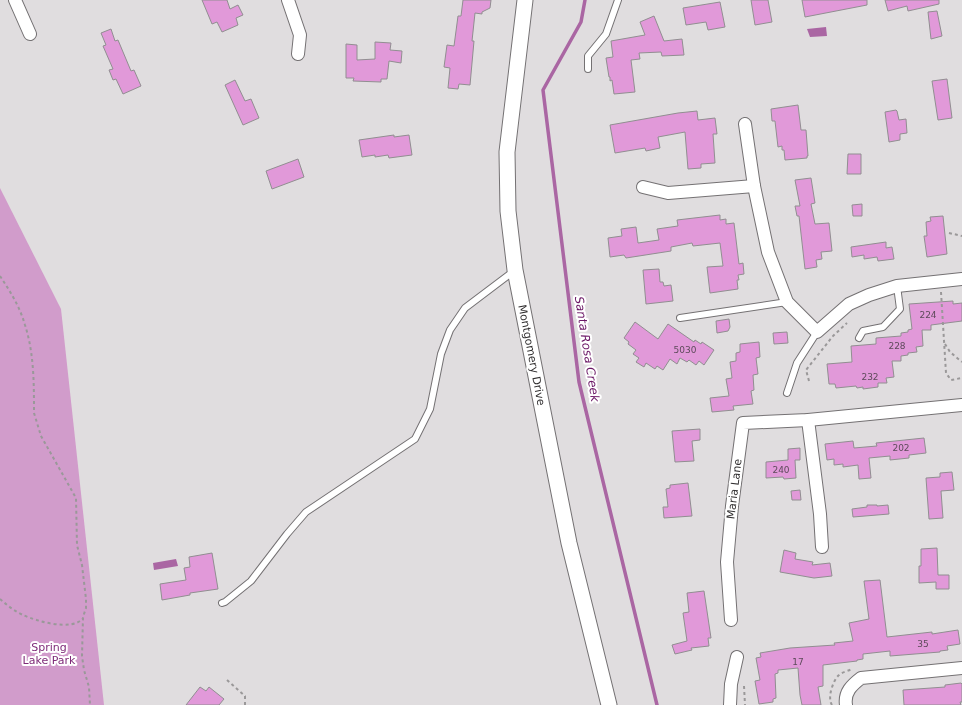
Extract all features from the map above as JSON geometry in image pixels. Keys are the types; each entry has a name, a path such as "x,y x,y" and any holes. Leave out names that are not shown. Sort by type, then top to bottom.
{"street":[{"path":"15,0 30,34"},
{"path":"288,0 300,35 298,54"},
{"name":"Montgomery Drive","path":"525,0 507,152 508,211 515,270 569,543 609,705"},
{"path":"744,124 754,186 768,252 787,302 817,332 849,304 869,295 897,286 962,279"},
{"path":"643,187 668,193 754,186"},
{"name":"Maria Lane","path":"731,620 727,562 732,506 743,423 808,420 962,405"},
{"path":"808,420 820,514 822,547"},
{"path":"730,705 731,684 737,657"},
{"path":"846,705 849,687 861,678 962,668"}],"lane":[{"path":"588,69 588,56 606,34 618,0"},
{"path":"222,603 250,581 306,512 415,439 430,409 442,354 450,330 465,308 515,270"},
{"path":"859,338 864,331 884,327 900,309 897,286"},
{"path":"680,318 787,302"},
{"path":"787,393 797,364 817,332"}],"path":[{"path":"949,233 962,236"},
{"path":"0,276 12,295 25,325 33,363 35,419 41,436 76,498 77,545 82,565 86,599 86,608 83,617 82,656 89,687 90,705"},
{"path":"941,281 946,373 951,380 962,378"},
{"path":"944,343 950,352 962,362"},
{"path":"0,599 12,609 24,616 57,625 74,624 80,621 83,617"},
{"path":"227,680 245,696 245,705"},
{"path":"744,683 745,705"}],"green space":[{"name":"Spring Lake Park","path":"0,188 61,309 104,705 0,705"}],"shaded area":[{"path":"826,27 827,36 810,37 807,29"},
{"path":"176,559 178,566 154,570 153,563"}],"building":[{"path":"202,0 227,0 230,9 238,5 243,15 236,18 238,25 222,32 217,22 212,24"},
{"path":"463,0 491,0 490,8 482,12 482,14 475,13 470,85 459,84 458,89 448,88 450,68 444,67 447,45 454,46 458,16 461,16"},
{"path":"751,0 768,0 772,22 755,25"},
{"path":"802,0 867,0 867,5 805,17"},
{"path":"885,0 939,0 939,4 908,11 907,6 888,11"},
{"path":"720,2 725,27 708,30 706,22 686,25 683,8"},
{"path":"937,11 942,36 931,39 928,12"},
{"path":"654,16 664,41 682,39 684,55 662,56 661,52 639,53 640,59 631,60 635,92 614,94 606,58 613,57 611,41 645,35 640,22"},
{"path":"111,29 115,41 118,40 131,71 134,70 141,86 123,94 116,79 113,80 109,70 113,69 103,46 106,45 101,33"},
{"path":"375,42 391,43 390,50 402,51 401,63 389,61 387,79 381,79 381,82 353,81 354,78 346,78 346,44 357,45 357,60 375,59"},
{"path":"947,79 952,118 938,120 932,81"},
{"path":"235,80 245,101 251,99 259,118 243,125 225,85"},
{"path":"798,105 801,130 806,130 808,156 807,158 785,160 782,146 778,147 775,121 772,121 771,109"},
{"path":"896,110 899,120 906,119 907,133 900,134 900,140 889,142 885,112"},
{"path":"697,111 698,120 715,118 717,134 713,134 715,163 701,164 701,168 688,169 685,132 658,137 660,148 646,151 645,148 615,153 610,125"},
{"path":"394,135 394,137 409,135 412,155 389,158 388,155 362,157 359,140"},
{"path":"848,154 861,154 861,174 847,174"},
{"path":"298,159 304,177 272,189 266,171"},
{"path":"811,178 815,203 811,204 815,224 829,223 832,251 821,252 822,259 816,260 817,267 805,269 799,216 797,216 795,206 800,206 795,180"},
{"path":"862,204 862,216 853,216 852,205"},
{"path":"720,215 720,220 726,219 726,224 734,223 739,264 743,263 744,274 738,275 738,289 710,293 707,267 723,266 720,243 693,246 692,243 671,247 671,251 626,258 624,255 610,257 608,238 622,236 621,229 636,227 638,243 659,240 657,229 678,226 677,220"},
{"path":"943,216 947,254 927,257 924,236 927,236 926,222 931,221 930,217"},
{"path":"886,242 886,248 892,247 894,259 878,261 877,257 864,259 864,255 852,257 851,247"},
{"path":"659,269 660,282 663,282 664,286 671,285 673,301 646,304 643,270"},
{"path":"953,301 953,304 962,303 962,321 931,325 931,330 922,330 923,346 916,347 917,352 908,353 908,355 901,356 901,361 892,361 894,377 886,378 887,383 878,383 878,387 863,389 863,387 857,388 856,386 836,388 835,384 829,384 827,364 852,362 851,346 876,344 876,338 901,336 901,333 908,332 908,330 912,329 909,304"},
{"path":"729,319 730,327 728,331 717,333 716,321"},
{"path":"635,322 658,339 668,324 694,342 695,340 701,344 702,342 714,350 704,365 699,361 696,365 689,360 687,362 680,358 677,364 670,359 663,370 657,366 655,369 646,363 644,367 636,362 639,358 633,354 636,350 628,344 629,342 624,338"},
{"path":"787,332 788,343 774,344 773,333"},
{"path":"759,342 760,357 756,358 758,374 753,375 754,390 751,391 753,404 733,406 734,410 712,412 710,398 729,396 726,379 732,378 730,362 736,361 736,353 740,352 740,344"},
{"path":"700,429 700,440 692,441 694,461 675,462 672,431"},
{"path":"924,438 926,453 909,455 909,458 890,460 890,456 869,458 871,478 859,479 858,465 843,467 843,464 834,465 834,459 827,460 825,444 853,441 854,448 877,446 876,443"},
{"path":"800,448 800,460 795,460 796,478 766,478 766,462 788,460 788,449"},
{"path":"952,472 954,490 941,491 943,518 929,519 926,478 940,477 940,473"},
{"path":"688,483 692,516 664,518 663,507 668,507 666,489 670,488 670,485"},
{"path":"800,490 801,500 792,500 791,491"},
{"path":"867,505 888,505 889,514 853,517 852,509 867,507"},
{"path":"937,548 938,575 949,575 949,589 936,589 936,582 919,583 921,549"},
{"path":"784,550 796,553 795,559 813,562 812,565 830,563 832,576 814,578 780,572"},
{"path":"212,553 218,589 190,593 190,595 162,600 160,584 186,580 184,568 190,567 189,557"},
{"path":"880,580 887,637 932,632 932,634 958,630 960,644 947,646 948,650 940,652 890,656 890,651 863,654 863,659 857,661 823,665 823,686 818,687 821,705 802,705 798,668 778,670 778,673 775,674 776,698 773,699 773,702 759,704 755,681 760,680 756,658 761,657 760,653 790,648 835,645 834,643 853,641 849,623 869,619 864,581"},
{"path":"704,591 711,638 708,638 709,646 691,648 692,650 675,654 672,645 687,641 683,613 689,612 687,593"},
{"path":"961,683 961,705 904,705 903,690 945,687 945,685"},
{"path":"200,687 206,691 209,687 224,699 219,705 186,705"}],"waterway":[{"name":"Santa Rosa Creek","path":"585,0 581,22 543,90 579,382 657,705"}]}
